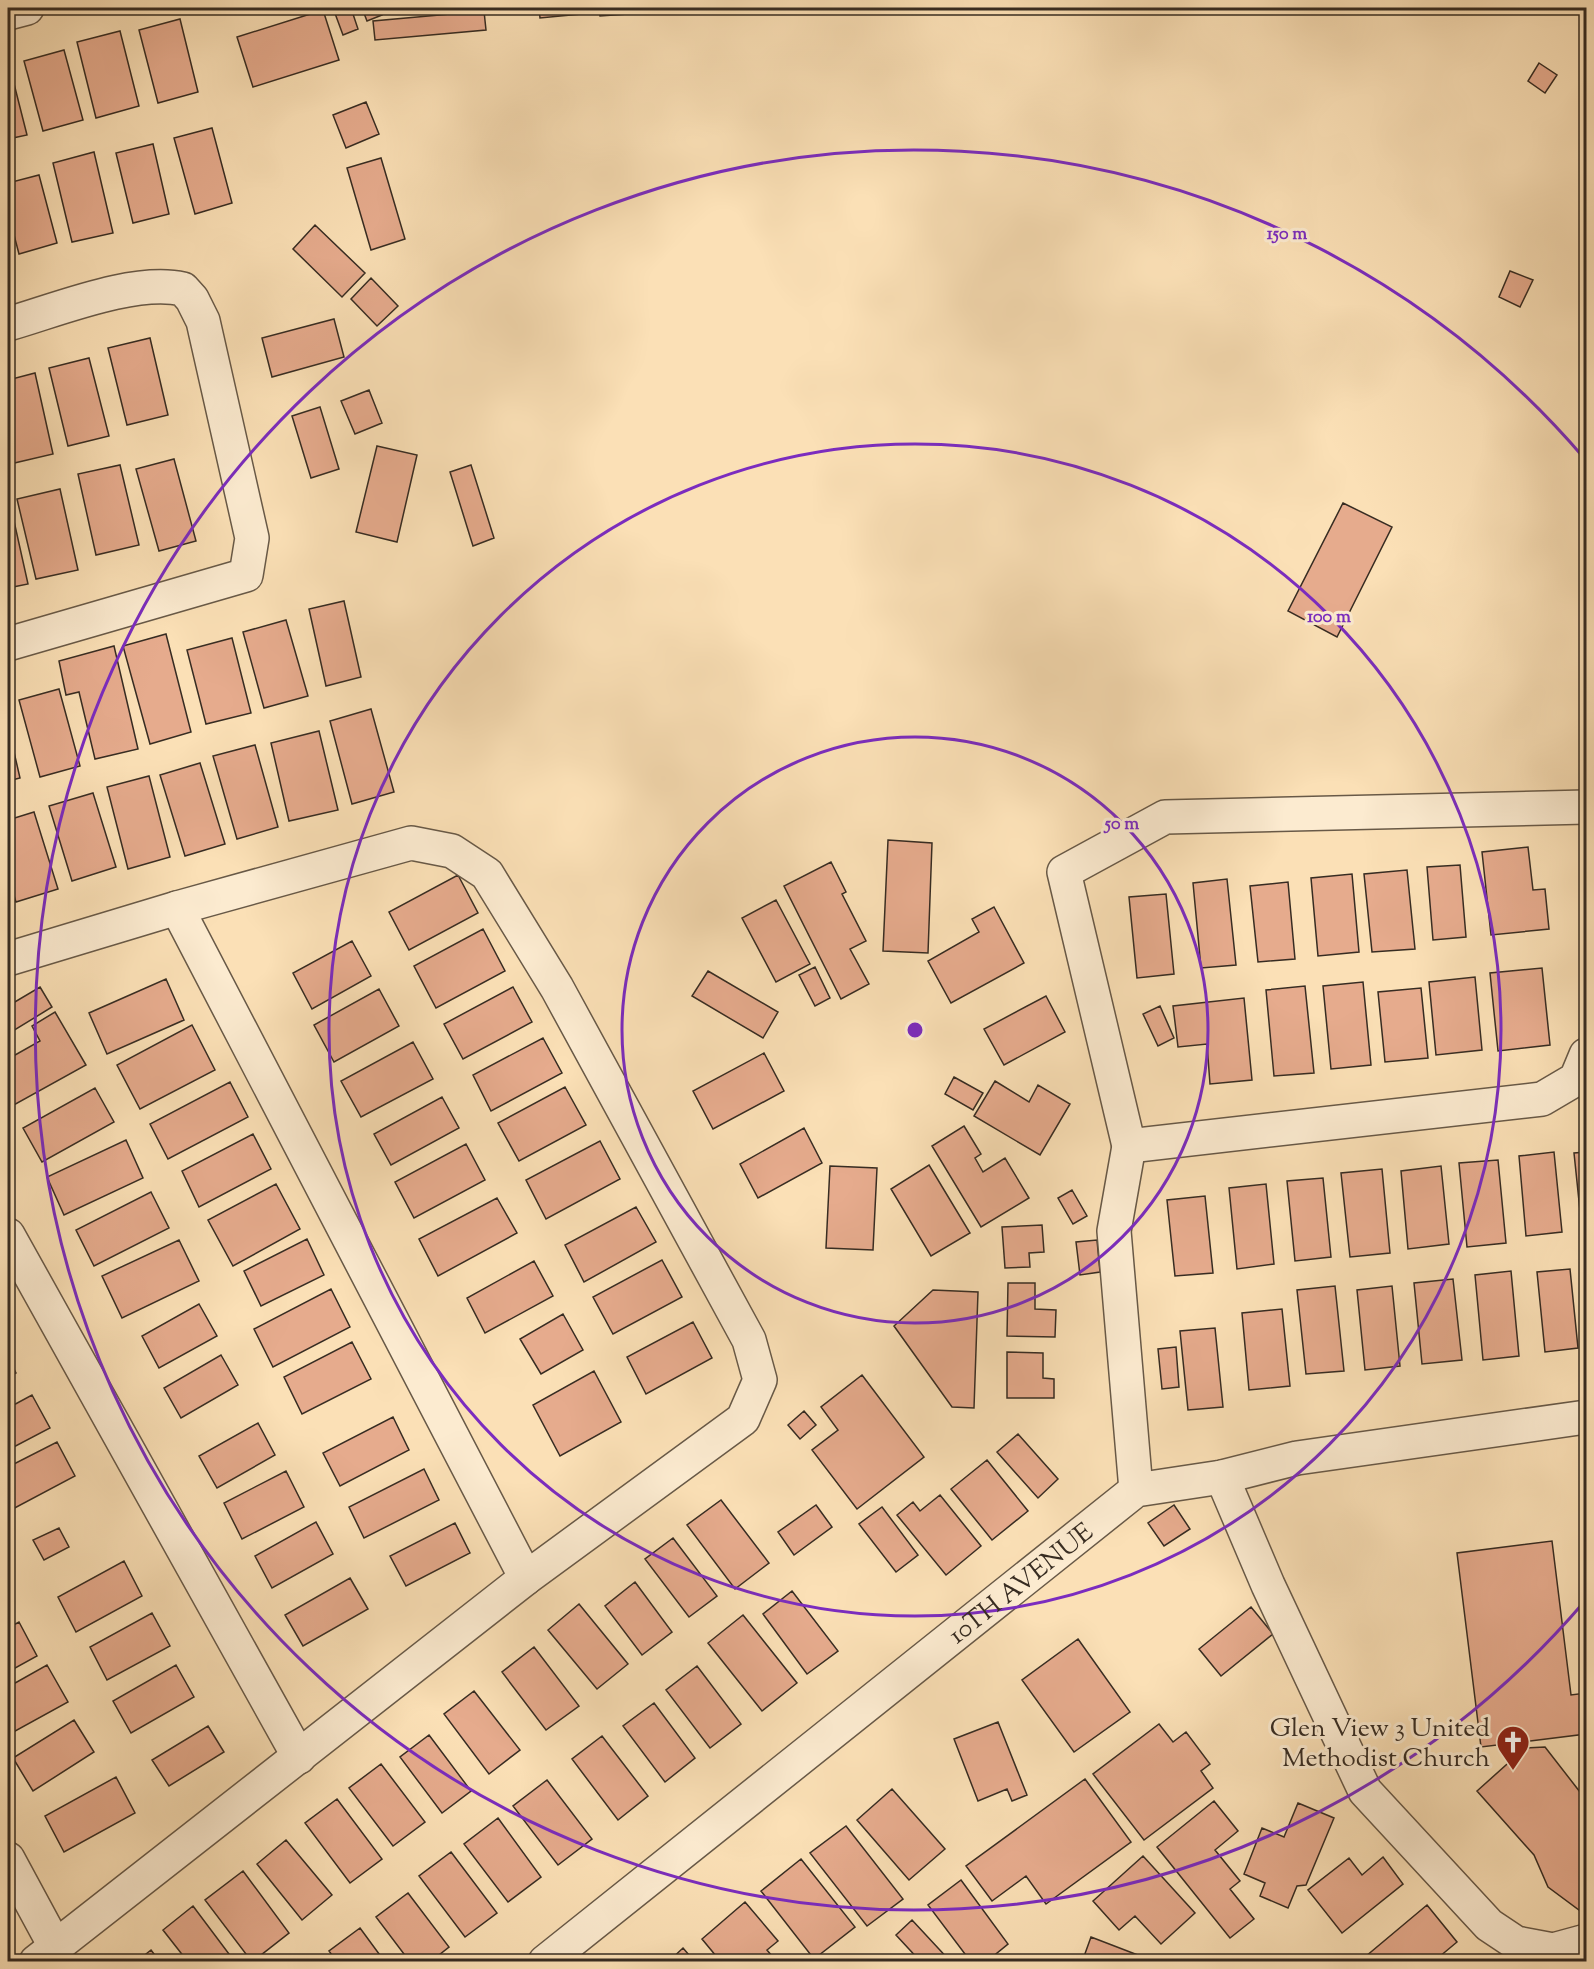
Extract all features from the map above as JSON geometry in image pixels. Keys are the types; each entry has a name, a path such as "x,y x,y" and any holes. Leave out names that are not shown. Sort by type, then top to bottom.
{"street":[{"path":"8,13 27,8"},
{"path":"8,324 125,290 150,286 183,289 192,299 203,321 252,538 246,575 8,644"},
{"path":"1587,807 1165,817 1064,872 1129,1146 1114,1231 1136,1490 1222,1477 1297,1458 1587,1417"},
{"path":"8,959 177,908 411,843 452,851 487,874 557,988 749,1340 760,1380 743,1419 526,1578 46,1954 8,1858"},
{"path":"177,908 526,1578"},
{"path":"1129,1146 1542,1099 1576,1079 1587,1055"},
{"path":"8,1235 299,1757"},
{"path":"1222,1477 1268,1585 1365,1791 1488,1925 1516,1943 1553,1950 1587,1941"},
{"name":"10TH AVENUE","path":"546,1962 1136,1490"}],"building":[{"path":"333,8 351,8 358,29 343,35"},
{"path":"362,8 380,8 382,15 367,21"},
{"path":"388,8 446,8 388,13"},
{"path":"539,8 581,8 581,14 540,18"},
{"path":"599,8 641,8 642,13 600,16"},
{"path":"323,10 339,60 253,87 237,37"},
{"path":"484,11 486,30 375,40 373,21"},
{"path":"180,19 198,92 158,103 139,30"},
{"path":"120,31 139,106 96,118 77,42"},
{"path":"64,50 83,120 43,131 24,61"},
{"path":"8,60 27,135 8,139"},
{"path":"1539,63 1557,75 1545,93 1528,81"},
{"path":"366,102 379,134 346,148 333,115"},
{"path":"212,128 232,203 195,214 174,138"},
{"path":"153,144 169,214 133,223 116,153"},
{"path":"94,152 113,233 72,242 53,163"},
{"path":"381,158 405,239 371,250 347,168"},
{"path":"39,175 57,243 19,254 8,212 8,183"},
{"path":"315,225 365,273 342,297 293,249"},
{"path":"1510,271 1533,280 1520,307 1499,297"},
{"path":"371,278 398,306 377,326 351,299"},
{"path":"334,319 344,357 272,377 262,338"},
{"path":"150,338 168,415 127,425 108,348"},
{"path":"89,358 109,436 68,446 49,368"},
{"path":"35,373 53,454 10,464 8,380"},
{"path":"369,390 382,423 355,434 341,401"},
{"path":"320,407 339,469 311,478 292,416"},
{"path":"377,446 417,455 397,542 356,532"},
{"path":"174,459 196,541 159,551 136,469"},
{"path":"120,465 139,545 96,555 78,474"},
{"path":"471,465 494,538 473,546 450,472"},
{"path":"60,489 78,570 36,579 17,499"},
{"path":"8,503 10,503 28,584 8,588"},
{"path":"1343,503 1392,527 1337,637 1288,611"},
{"path":"344,601 361,677 326,686 309,609"},
{"path":"286,620 308,696 264,708 243,632"},
{"path":"166,634 191,732 150,744 123,646"},
{"path":"232,638 251,713 206,724 187,650"},
{"path":"114,646 138,749 95,759 79,692 66,695 59,661"},
{"path":"59,689 80,766 40,777 19,700"},
{"path":"371,709 394,792 352,804 330,721"},
{"path":"8,726 20,778 8,781"},
{"path":"319,731 338,810 289,821 271,743"},
{"path":"255,745 278,827 237,839 213,756"},
{"path":"200,763 225,844 185,856 160,775"},
{"path":"149,776 170,857 128,869 107,787"},
{"path":"93,793 116,867 72,881 49,806"},
{"path":"34,812 58,889 16,902 8,876 8,820"},
{"path":"888,840 932,843 928,953 883,951"},
{"path":"1528,847 1533,890 1545,889 1549,929 1491,935 1482,852"},
{"path":"831,862 846,892 842,894 866,941 850,949 869,984 841,999 784,886"},
{"path":"1460,865 1466,937 1433,940 1427,867"},
{"path":"1407,870 1415,949 1372,952 1364,874"},
{"path":"1352,874 1359,952 1318,956 1311,878"},
{"path":"458,875 478,913 409,950 389,912"},
{"path":"1227,879 1236,965 1201,968 1193,883"},
{"path":"1288,882 1295,959 1258,962 1250,886"},
{"path":"1166,894 1174,974 1137,978 1129,897"},
{"path":"776,900 810,964 776,982 742,918"},
{"path":"994,907 1024,963 951,1003 928,961 979,932 972,919"},
{"path":"483,929 505,971 436,1008 414,966"},
{"path":"352,941 371,976 312,1009 293,973"},
{"path":"815,967 830,998 815,1006 799,975"},
{"path":"1542,968 1550,1045 1498,1051 1490,973"},
{"path":"708,971 778,1012 763,1038 692,996"},
{"path":"1475,977 1482,1050 1436,1055 1429,982"},
{"path":"166,979 184,1020 107,1054 89,1013"},
{"path":"1363,982 1371,1065 1331,1069 1323,986"},
{"path":"1305,986 1314,1073 1274,1076 1266,990"},
{"path":"40,987 52,1007 8,1034 8,1006"},
{"path":"513,987 532,1022 463,1059 444,1024"},
{"path":"1421,988 1428,1058 1385,1062 1378,992"},
{"path":"379,989 399,1026 334,1062 314,1025"},
{"path":"1046,996 1065,1032 1004,1065 984,1029"},
{"path":"1244,998 1252,1080 1210,1084 1207,1044 1178,1047 1173,1006"},
{"path":"1160,1006 1174,1038 1158,1046 1143,1014"},
{"path":"55,1012 86,1065 12,1106 8,1098 8,1059 40,1041 32,1026"},
{"path":"192,1025 215,1070 140,1109 117,1065"},
{"path":"543,1038 562,1073 491,1111 473,1075"},
{"path":"413,1042 433,1079 361,1117 341,1081"},
{"path":"764,1053 784,1091 713,1129 693,1091"},
{"path":"954,1077 983,1093 973,1110 945,1094"},
{"path":"995,1081 1029,1102 1038,1085 1070,1104 1040,1155 974,1116"},
{"path":"230,1082 248,1117 168,1159 150,1124"},
{"path":"565,1087 586,1125 519,1161 498,1123"},
{"path":"95,1088 114,1122 42,1162 23,1128"},
{"path":"442,1097 459,1128 391,1165 374,1134"},
{"path":"964,1126 981,1154 975,1158 983,1172 1005,1158 1029,1198 981,1227 932,1146"},
{"path":"804,1128 822,1163 758,1198 740,1164"},
{"path":"253,1134 271,1169 199,1207 182,1171"},
{"path":"126,1140 143,1178 64,1215 47,1177"},
{"path":"600,1141 620,1179 546,1219 526,1180"},
{"path":"466,1144 485,1180 414,1218 395,1182"},
{"path":"1554,1152 1562,1232 1526,1236 1519,1156"},
{"path":"1586,1152 1586,1229 1582,1230 1574,1153"},
{"path":"1498,1160 1506,1243 1467,1247 1459,1163"},
{"path":"929,1165 970,1233 931,1256 891,1189"},
{"path":"830,1166 877,1168 873,1250 826,1248"},
{"path":"1441,1166 1449,1244 1408,1249 1401,1171"},
{"path":"1382,1169 1390,1253 1350,1257 1341,1173"},
{"path":"1323,1178 1331,1257 1295,1261 1287,1181"},
{"path":"276,1184 300,1229 233,1266 208,1220"},
{"path":"1266,1184 1274,1264 1237,1269 1229,1188"},
{"path":"1072,1190 1087,1216 1073,1224 1058,1198"},
{"path":"151,1192 169,1228 94,1266 76,1230"},
{"path":"1205,1196 1213,1273 1175,1276 1167,1200"},
{"path":"497,1198 517,1233 438,1276 419,1239"},
{"path":"636,1207 656,1242 584,1282 565,1245"},
{"path":"1042,1225 1044,1252 1029,1253 1030,1267 1005,1268 1002,1227"},
{"path":"307,1239 324,1275 261,1306 244,1271"},
{"path":"179,1240 199,1281 122,1318 102,1276"},
{"path":"1097,1240 1100,1272 1080,1275 1076,1242"},
{"path":"662,1260 682,1297 613,1334 593,1297"},
{"path":"534,1261 553,1296 485,1333 467,1298"},
{"path":"1570,1269 1578,1348 1545,1352 1537,1272"},
{"path":"1511,1271 1519,1356 1483,1360 1475,1275"},
{"path":"1453,1279 1462,1360 1422,1364 1414,1283"},
{"path":"1008,1283 1035,1283 1035,1309 1056,1310 1055,1337 1007,1336"},
{"path":"1335,1286 1344,1371 1306,1374 1297,1290"},
{"path":"1392,1286 1400,1366 1365,1370 1357,1290"},
{"path":"331,1289 350,1327 273,1367 254,1329"},
{"path":"933,1290 978,1292 974,1408 952,1407 894,1326"},
{"path":"199,1304 217,1336 159,1368 142,1336"},
{"path":"1282,1309 1290,1386 1249,1390 1242,1313"},
{"path":"563,1314 583,1350 541,1374 520,1339"},
{"path":"693,1322 712,1358 646,1394 627,1357"},
{"path":"1215,1328 1223,1407 1188,1410 1180,1331"},
{"path":"352,1342 371,1379 302,1414 284,1377"},
{"path":"1176,1347 1179,1387 1162,1389 1158,1349"},
{"path":"1007,1352 1043,1353 1043,1378 1054,1379 1054,1398 1007,1398"},
{"path":"221,1355 238,1385 181,1418 164,1388"},
{"path":"8,1357 16,1373 8,1378"},
{"path":"594,1371 621,1422 560,1456 533,1405"},
{"path":"862,1375 924,1457 857,1509 812,1450 838,1430 821,1407"},
{"path":"32,1395 50,1428 8,1450 8,1408"},
{"path":"804,1411 816,1425 800,1439 788,1425"},
{"path":"393,1417 409,1450 340,1486 323,1453"},
{"path":"258,1423 275,1455 217,1488 199,1456"},
{"path":"1018,1434 1058,1479 1038,1498 997,1452"},
{"path":"57,1442 75,1476 9,1511 8,1467"},
{"path":"987,1460 1028,1511 992,1540 951,1489"},
{"path":"424,1469 439,1500 364,1538 349,1507"},
{"path":"286,1471 304,1507 242,1539 224,1503"},
{"path":"940,1495 981,1546 946,1575 897,1515 913,1502 920,1511"},
{"path":"721,1500 769,1563 735,1589 687,1525"},
{"path":"816,1505 832,1527 794,1555 778,1532"},
{"path":"1174,1505 1190,1529 1164,1546 1148,1523"},
{"path":"882,1507 918,1555 896,1572 859,1524"},
{"path":"316,1522 333,1554 272,1588 255,1556"},
{"path":"455,1523 470,1553 406,1586 390,1556"},
{"path":"59,1528 69,1547 44,1560 33,1540"},
{"path":"673,1538 717,1596 689,1617 645,1559"},
{"path":"1552,1541 1571,1695 1586,1693 1586,1734 1481,1747 1457,1553"},
{"path":"124,1561 142,1596 76,1632 58,1597"},
{"path":"350,1578 368,1609 303,1646 285,1615"},
{"path":"635,1582 672,1632 642,1655 605,1606"},
{"path":"792,1591 838,1651 807,1674 763,1614"},
{"path":"579,1604 628,1664 597,1689 548,1630"},
{"path":"1251,1607 1273,1634 1221,1676 1199,1649"},
{"path":"152,1613 170,1646 107,1680 90,1647"},
{"path":"743,1615 797,1683 762,1711 708,1643"},
{"path":"19,1622 37,1656 8,1672 8,1628"},
{"path":"1078,1639 1130,1712 1074,1752 1022,1680"},
{"path":"534,1647 579,1706 546,1730 502,1672"},
{"path":"47,1665 68,1702 8,1735 8,1687"},
{"path":"176,1665 194,1697 131,1733 113,1701"},
{"path":"697,1666 741,1724 710,1748 666,1690"},
{"path":"474,1691 520,1750 489,1774 444,1714"},
{"path":"654,1703 695,1758 665,1782 623,1726"},
{"path":"74,1720 94,1752 33,1791 13,1758"},
{"path":"998,1722 1027,1795 1012,1801 1007,1789 978,1801 954,1739"},
{"path":"1159,1724 1173,1742 1186,1732 1210,1764 1201,1771 1213,1788 1144,1840 1093,1774"},
{"path":"208,1726 224,1752 169,1786 152,1760"},
{"path":"429,1735 471,1791 442,1813 400,1757"},
{"path":"602,1736 648,1796 618,1820 572,1759"},
{"path":"1545,1747 1580,1792 1586,1786 1586,1904 1579,1910 1548,1887 1534,1855 1477,1791 1525,1748"},
{"path":"381,1764 425,1822 393,1846 349,1788"},
{"path":"116,1777 135,1813 64,1852 45,1816"},
{"path":"1085,1779 1131,1842 1046,1904 1026,1876 992,1901 966,1866"},
{"path":"547,1780 592,1839 558,1865 513,1806"},
{"path":"892,1789 945,1849 909,1880 857,1820"},
{"path":"337,1799 382,1859 350,1883 305,1823"},
{"path":"1214,1801 1238,1831 1215,1850 1240,1881 1230,1889 1254,1919 1230,1938 1157,1847"},
{"path":"1298,1803 1334,1818 1306,1885 1297,1886 1288,1908 1260,1896 1265,1883 1244,1874 1262,1828 1284,1837"},
{"path":"498,1818 541,1877 508,1902 464,1844"},
{"path":"846,1826 903,1899 867,1926 810,1853"},
{"path":"286,1840 332,1895 302,1920 257,1864"},
{"path":"451,1852 497,1913 465,1937 419,1876"},
{"path":"1143,1856 1195,1913 1161,1944 1135,1916 1119,1930 1093,1901"},
{"path":"1383,1857 1403,1884 1342,1933 1308,1890 1349,1858 1362,1875"},
{"path":"801,1859 855,1927 814,1959 761,1891"},
{"path":"243,1871 289,1933 252,1962 205,1900"},
{"path":"961,1880 1008,1944 986,1962 971,1962 928,1905"},
{"path":"408,1893 449,1947 430,1962 410,1962 376,1917"},
{"path":"745,1902 778,1941 767,1950 777,1962 721,1962 702,1939"},
{"path":"1427,1905 1457,1942 1433,1962 1359,1962"},
{"path":"193,1906 235,1962 188,1962 163,1930"},
{"path":"912,1920 951,1962 921,1962 896,1935"},
{"path":"360,1928 385,1962 337,1962 329,1951"},
{"path":"1091,1937 1156,1962 1082,1962"},
{"path":"683,1948 695,1962 668,1962"},
{"path":"151,1950 160,1962 136,1962"}],"place":[{"name":"Glen View 3 United Methodist Church","path":"1513,1771"}]}
